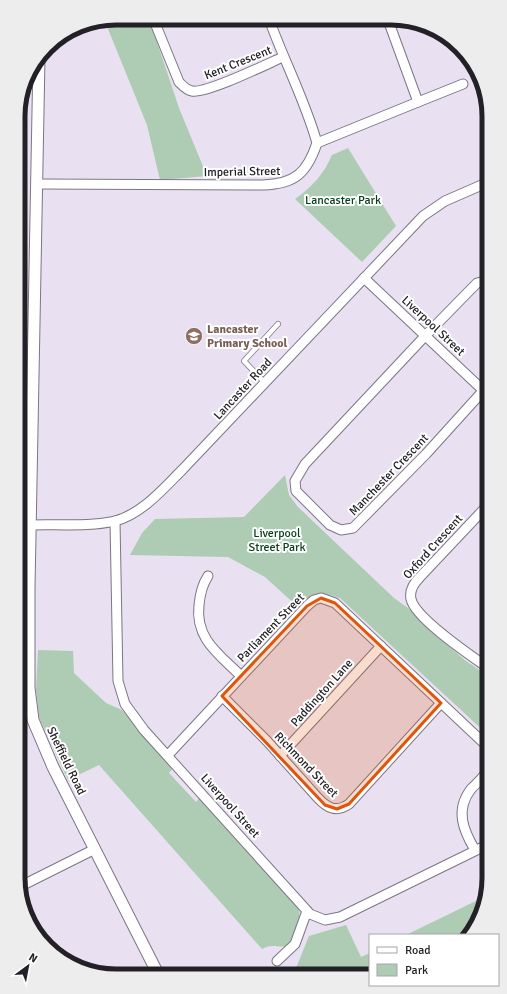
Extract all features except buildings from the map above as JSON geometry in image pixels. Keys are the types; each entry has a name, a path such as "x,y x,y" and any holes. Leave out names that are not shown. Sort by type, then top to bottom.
{"street":[{"name":"Kent Crescent","path":"156,25 179,82 185,88 192,91 208,88 283,58"},
{"path":"271,25 283,58 301,94 317,143 463,84"},
{"path":"390,25 405,61 418,102"},
{"name":"Sheffield Road","path":"39,68 29,688 33,720 53,768 155,969"},
{"name":"Imperial Street","path":"37,184 277,185 286,183 299,175 310,160 317,143"},
{"name":"Lancaster Road","path":"31,524 115,521 134,512 158,494 364,278 434,207 460,193 482,185"},
{"name":"Liverpool Street","path":"364,278 482,389"},
{"path":"426,335 477,283 482,282"},
{"name":"Manchester Crescent","path":"426,335 300,470 294,486 302,498 335,527 347,530 353,528 482,395"},
{"name":"Oxford Crescent","path":"482,511 420,577 410,593 413,605 423,616 482,663"},
{"name":"Liverpool Street","path":"115,521 116,618 120,691 125,704 134,718 307,911 320,919 325,920 340,917 482,847"},
{"path":"208,576 200,593 199,622 201,632 213,648 241,676"},
{"name":"Parliament Street","path":"168,755 307,606 314,600 321,598 335,602 482,741"},
{"name":"Paddington Lane","path":"280,756 381,646"},
{"name":"Richmond Street","path":"222,696 325,805 332,809 342,808 349,804 441,703"},
{"path":"475,850 464,831 462,808 468,794 482,777"},
{"path":"25,884 95,849"},
{"path":"277,961 295,944 307,911"}],"lane":[{"path":"265,382 244,361 278,324"}],"highlighted area":[{"path":"321,598 335,603 441,703 349,804 337,809 325,805 222,696 307,606"}],"green space":[{"path":"151,25 179,108 207,176 160,180 147,125 107,26"},
{"path":"97,27 73,36 81,32"},
{"name":"Lancaster Park","path":"348,148 396,226 362,262 295,199 317,180 332,155"},
{"name":"Liverpool Street Park","path":"285,475 289,495 298,507 394,598 415,613 436,635 466,661 482,672 482,729 340,598 322,594 309,599 299,608 265,577 228,557 130,555 142,533 155,519 244,517"},
{"path":"38,650 73,651 74,673 106,703 122,710 173,768 169,773 196,802 200,797 299,909 297,929 289,944 286,946 269,946 262,949 99,765 68,780 39,717 36,690"},
{"path":"479,899 475,913 462,934 408,934"},
{"path":"346,925 361,957 369,953 369,969 296,969 309,936"}],"place":[{"name":"Lancaster Primary School","path":"194,336"}]}
